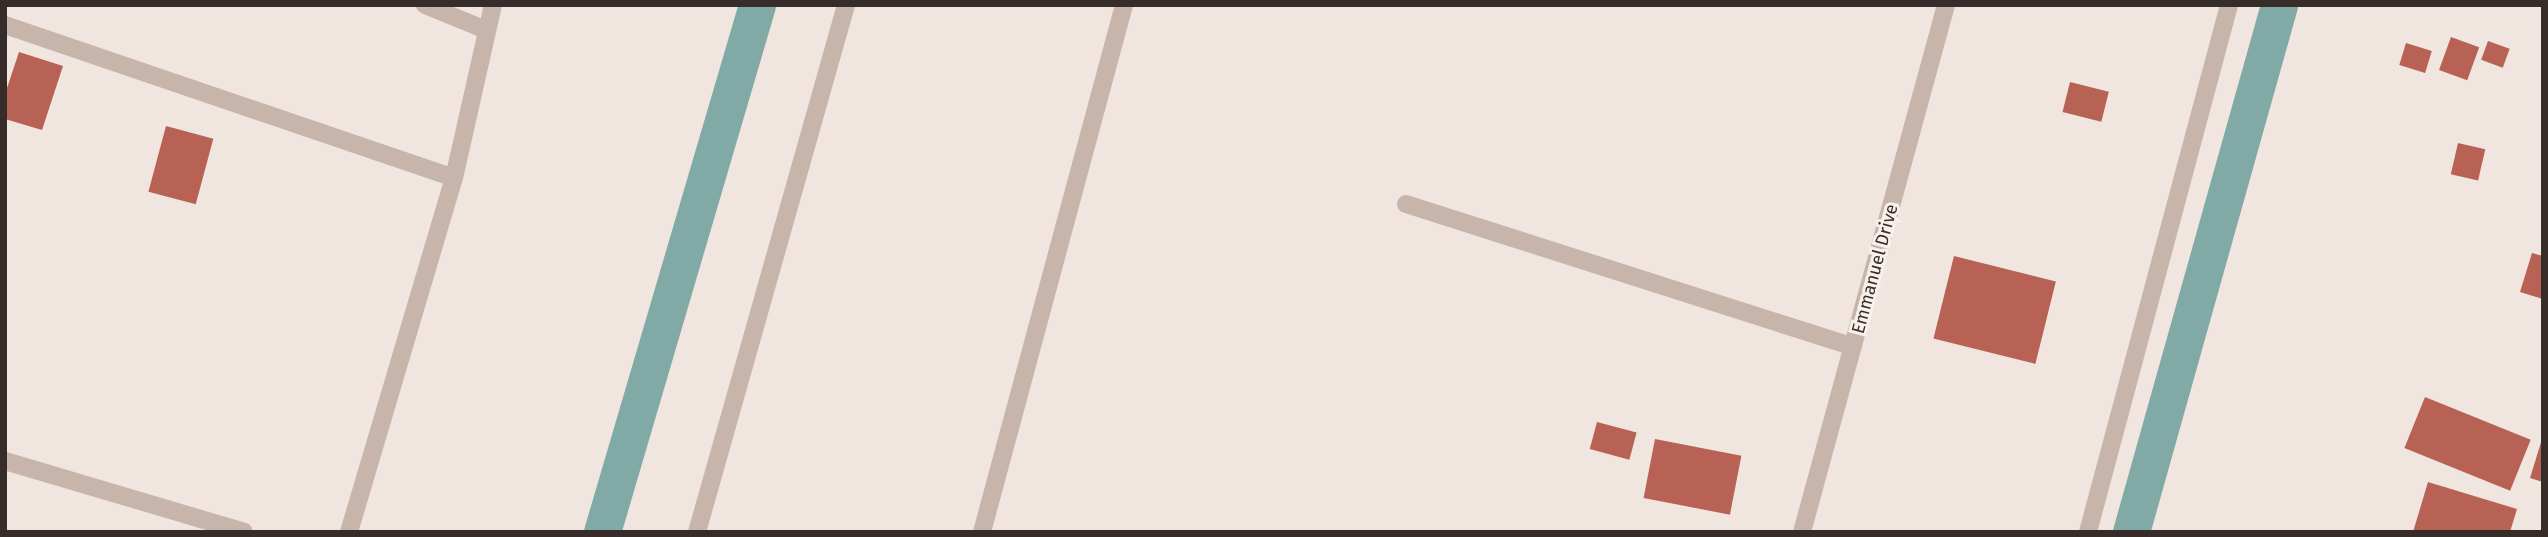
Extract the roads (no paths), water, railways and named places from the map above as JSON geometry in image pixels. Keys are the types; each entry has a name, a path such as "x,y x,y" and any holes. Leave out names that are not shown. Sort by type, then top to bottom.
{"street":[{"path":"425,5 486,30"},
{"path":"349,532 454,178 493,5"},
{"path":"697,532 846,5"},
{"path":"982,532 1124,5"},
{"name":"Emmanuel Drive","path":"1802,532 1946,5"},
{"path":"2088,532 2229,5"},
{"path":"5,25 454,178"},
{"path":"1406,204 1853,347"},
{"path":"5,461 244,532"}],"waterway":[{"path":"602,532 757,5"},
{"path":"2131,532 2279,5"}]}
